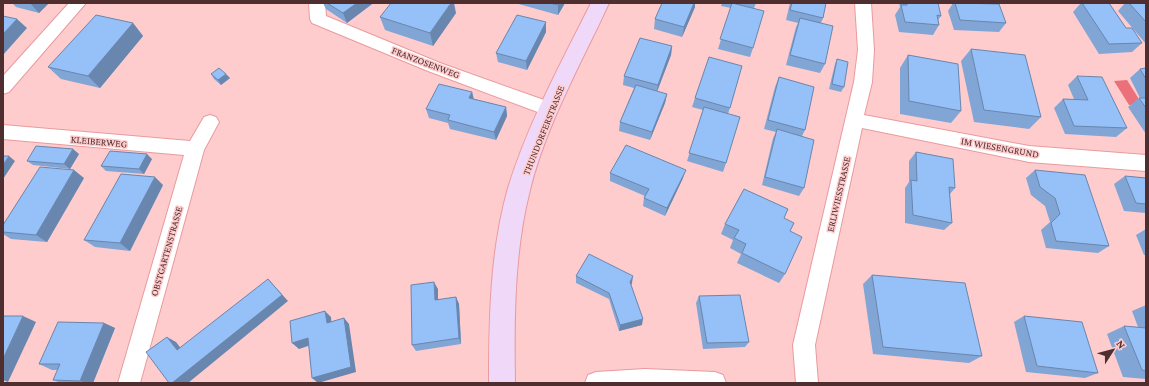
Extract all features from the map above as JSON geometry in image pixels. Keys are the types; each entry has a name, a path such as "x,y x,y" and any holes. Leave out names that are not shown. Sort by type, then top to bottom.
{"street":[{"path":"3,87 78,3"},
{"name":"FRANZOSENWEG","path":"317,3 318,19 434,67 549,108"},
{"name":"THUNDORFERSTRASSE","path":"502,383 502,345 506,268 511,226 527,164 549,108 600,3"},
{"name":"ERLIWIESSTRASSE","path":"807,383 804,345 863,82 866,50 863,3"},
{"name":"IM WIESENGRUND","path":"855,120 1029,154 1146,163"},
{"name":"OBSTGARTENSTRASSE","path":"130,383 195,149 210,122"},
{"name":"KLEIBERWEG","path":"3,132 195,149"},
{"path":"596,383 645,380 715,383"}],"shaded area":[{"path":"1127,80 1142,104 1129,105 1114,81"}],"building":[{"path":"327,3 357,3 343,13"},
{"path":"391,3 451,3 430,33 380,17"},
{"path":"662,3 694,3 684,27 655,19"},
{"path":"732,3 764,11 753,48 720,39"},
{"path":"792,3 826,3 823,18 790,10"},
{"path":"907,3 938,3 941,16 937,15 939,25 905,22 901,5 907,5"},
{"path":"955,3 999,4 1006,23 960,20"},
{"path":"1082,3 1109,3 1126,28 1132,28 1142,43 1109,44"},
{"path":"1129,3 1146,3 1146,22"},
{"path":"96,15 133,23 88,76 48,67"},
{"path":"517,15 546,22 526,61 496,53"},
{"path":"3,16 17,19 3,34"},
{"path":"800,18 833,26 825,64 790,55"},
{"path":"640,38 672,46 658,85 624,76"},
{"path":"971,49 1025,55 1041,117 984,110"},
{"path":"908,55 958,64 961,111 909,101"},
{"path":"709,57 742,66 730,108 695,98"},
{"path":"837,59 848,62 844,87 832,84"},
{"path":"219,68 226,74 218,80 211,74"},
{"path":"1146,68 1146,79 1140,69"},
{"path":"1077,76 1102,77 1127,128 1074,126 1063,99 1088,100"},
{"path":"779,77 814,87 805,130 768,120"},
{"path":"439,84 472,92 469,98 506,107 494,132 448,120 450,115 426,109"},
{"path":"636,85 667,94 652,132 620,122"},
{"path":"1139,98 1146,98 1146,108"},
{"path":"704,107 740,117 726,163 689,153"},
{"path":"777,129 814,140 804,188 765,177"},
{"path":"626,145 686,170 667,208 644,198 649,189 610,173"},
{"path":"36,146 73,149 64,164 27,161"},
{"path":"110,151 147,154 139,169 101,166"},
{"path":"916,152 953,159 955,188 949,187 952,223 913,215 911,180 917,181"},
{"path":"3,156 9,156 3,165"},
{"path":"40,167 74,170 36,235 3,232 3,225"},
{"path":"1035,170 1085,175 1109,246 1056,241 1051,223 1060,214 1055,198 1040,187"},
{"path":"121,174 155,177 120,243 84,240"},
{"path":"1125,176 1146,178 1146,204 1136,203"},
{"path":"744,189 788,209 784,218 794,223 790,231 802,237 785,274 742,253 746,244 734,238 739,230 725,224"},
{"path":"589,254 633,276 630,282 643,319 620,325 609,293 576,276"},
{"path":"872,275 965,283 982,356 883,347"},
{"path":"268,279 282,295 172,383 169,383 146,352 167,337 177,350"},
{"path":"434,282 435,300 456,297 459,338 412,345 411,285"},
{"path":"740,295 749,342 707,343 699,296"},
{"path":"325,311 327,323 344,318 351,367 312,378 308,338 292,343 290,321"},
{"path":"3,316 23,316 3,359"},
{"path":"1024,316 1082,322 1098,373 1037,366"},
{"path":"58,322 104,323 80,381 53,380 60,364 39,364"},
{"path":"1124,326 1146,328 1146,371 1142,370"}]}
